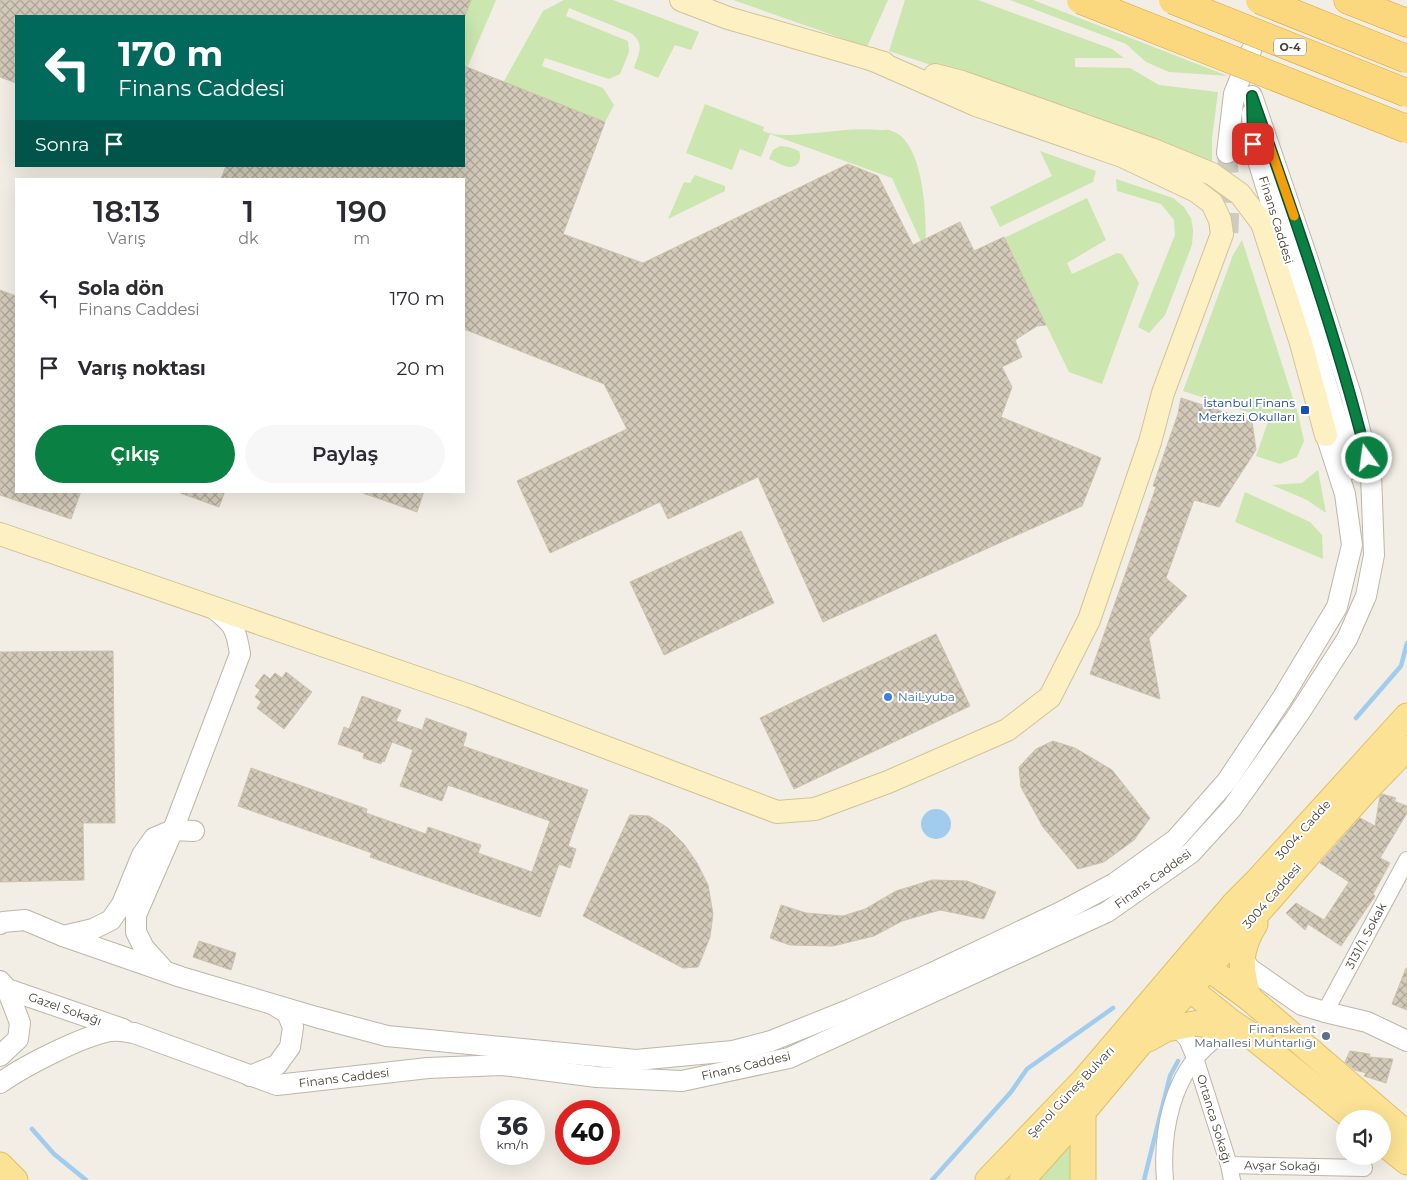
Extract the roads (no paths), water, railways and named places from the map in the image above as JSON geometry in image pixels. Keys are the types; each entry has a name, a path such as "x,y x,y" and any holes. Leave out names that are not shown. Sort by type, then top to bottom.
{"highway":[{"path":"1081,0 1407,129"},
{"name":"O-4","path":"1173,0 1407,94"},
{"name":"O-4","path":"1260,0 1407,59"},
{"path":"1348,0 1407,23"}],"main road":[{"path":"681,0 728,18 871,59 962,82 1151,148 1212,174 1240,194 1262,223 1301,343 1326,435"},
{"path":"0,534 470,696 777,812 815,809 888,782 1006,730 1050,697 1089,620 1150,442 1163,393 1222,234 1220,220 1212,203 1196,191 1122,156 976,105 871,59"},
{"name":"3004. Cadde","path":"1191,971 1235,903 1407,716"},
{"name":"3004 Caddesi","path":"1152,1001 1191,971 1269,900 1370,786 1407,748"},
{"path":"1249,998 1244,983 1242,958 1246,939 1269,900"},
{"path":"1191,971 1249,998 1407,1134"},
{"path":"1191,971 1241,1032 1342,1110"},
{"name":"3004 Caddesi","path":"1138,1046 1191,971"},
{"name":"Şenol Güneş Bulvarı","path":"988,1180 1084,1080 1152,1001"},
{"path":"1138,1046 1166,1029 1198,1023 1241,1032"},
{"name":"Şenol Güneş Bulvarı","path":"1022,1180 1083,1112 1138,1046"},
{"path":"1083,1112 1083,1180"},
{"path":"1391,1149 1407,1162"}],"street":[{"path":"1227,153 1234,94 1251,51 1278,0"},
{"path":"1251,51 1252,96"},
{"name":"Finans Caddesi","path":"64,936 164,971 387,1036 636,1060 733,1051 771,1041 851,1009 930,974 1062,911 1115,882 1175,840 1227,781 1283,697 1337,607 1352,545 1354,503 1343,439 1253,144 1252,96"},
{"name":"Finans Caddesi","path":"0,1083 11,1075 74,1043 112,1031 134,1033 278,1085 428,1068 502,1066 597,1077 682,1081 789,1058 1107,912 1191,853 1232,808 1298,715 1347,638 1366,596 1374,555 1371,474 1352,395 1252,96"},
{"path":"1150,442 1172,397 1227,250"},
{"name":"Finans Caddesi","path":"1326,435 1345,494 1352,545"},
{"path":"164,971 144,948 136,932 136,915 173,828 240,654 238,636 231,621 212,607"},
{"path":"0,910 64,936 93,929 111,920 122,904 142,855 154,838 173,828 194,831"},
{"name":"3131/1. Sokak","path":"1324,1012 1407,860"},
{"path":"0,924 3,922 25,920"},
{"path":"1242,958 1250,969 1302,1005 1367,1022 1407,1040"},
{"path":"0,1056 18,1038 20,1024 3,985"},
{"name":"Gazel Sokağı","path":"3,985 134,1033"},
{"path":"250,1076 277,1065 290,1047 293,1026 287,1013 273,1004"},
{"name":"Ortanca Sokağı","path":"1166,1029 1179,1031 1187,1039 1195,1058 1231,1172"},
{"path":"1165,1180 1163,1155 1173,1097 1195,1058 1213,1040 1241,1032"},
{"name":"Avşar Sokağı","path":"1231,1172 1364,1168"}],"water":[{"path":"936,809 947,813 951,824 947,835 936,839 925,835 921,824 925,813"}],"waterway":[{"path":"1356,718 1401,666 1407,643"},
{"path":"932,1180 1011,1092 1027,1069 1113,1008"},
{"path":"1144,1180 1170,1076 1178,1061"},
{"path":"32,1129 54,1154 86,1180"}],"tunnel":[{"path":"1227,153 1230,191 1228,241"}],"place":[{"name":"İstanbul Finans Merkezi Okulları","path":"1305,410"},
{"name":"NaiLyuba","path":"888,697"},
{"name":"Finanskent Mahallesi Muhtarlığı","path":"1326,1036"}]}
